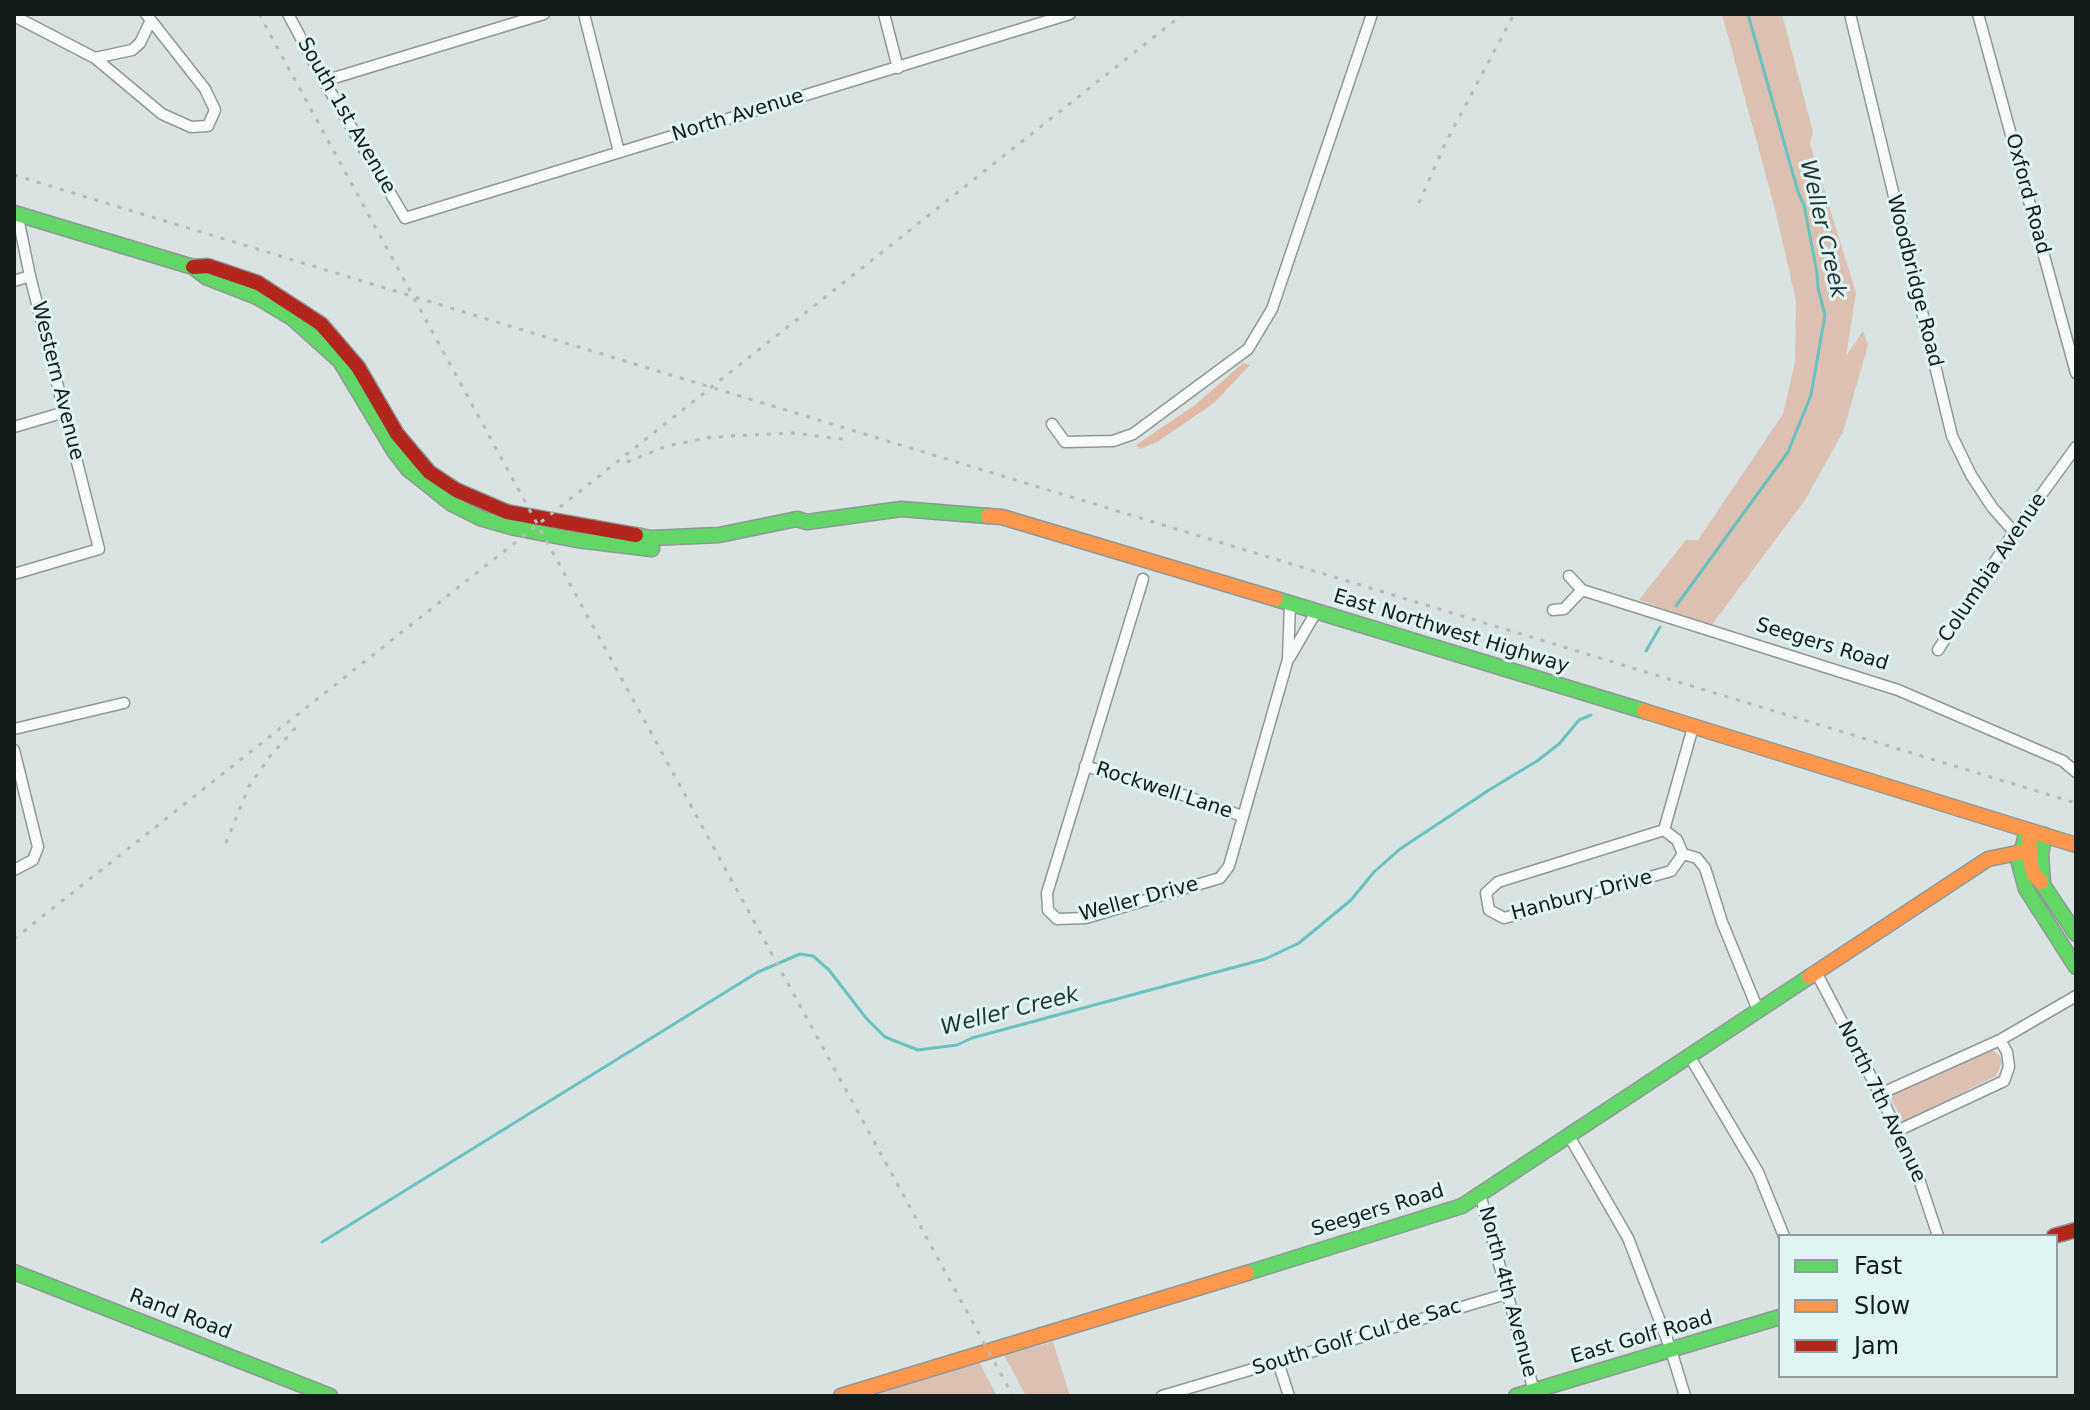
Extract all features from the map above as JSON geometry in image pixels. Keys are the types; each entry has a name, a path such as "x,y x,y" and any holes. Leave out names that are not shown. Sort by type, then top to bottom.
{"main road":[{"name":"East Northwest Highway","path":"15,213 193,267 206,277 257,297 292,318 340,361 408,469 452,504 480,518 565,538 652,549 720,545 798,530 807,522 901,509 1002,517 2076,845"},
{"path":"2027,830 2019,863 2026,889 2076,967"},
{"path":"2027,830 2034,875 2076,934"},
{"path":"2043,885 2041,853 2045,835"},
{"name":"Seegers Road","path":"841,1396 1451,1211 1988,859 2022,852"},
{"path":"1988,859 2021,871"},
{"name":"Rand Road","path":"14,1272 330,1396"},
{"name":"East Golf Road","path":"1516,1396 1778,1318"}],"street":[{"name":"South 1st Avenue","path":"288,14 405,218"},
{"path":"324,81 544,14"},
{"path":"584,14 619,152"},
{"path":"884,14 898,68"},
{"name":"North Avenue","path":"405,218 1070,14"},
{"path":"1052,424 1065,442 1113,441 1133,434 1248,349 1272,309 1372,14"},
{"name":"Woodbridge Road","path":"1850,14 1952,436 1971,475 1992,507 2014,532"},
{"name":"Oxford Road","path":"1978,14 2076,373"},
{"path":"14,16 95,58 162,114 191,127 208,126 215,110 205,89 148,18"},
{"path":"95,58 132,50 140,43 148,18"},
{"name":"Western Avenue","path":"14,574 99,549 15,213"},
{"path":"14,281 30,276"},
{"path":"14,427 65,412"},
{"name":"Columbia Avenue","path":"1938,650 2014,532 2076,447"},
{"path":"1553,610 1564,609 1582,590 1569,576"},
{"path":"1085,766 1143,579"},
{"name":"Seegers Road","path":"1582,590 1898,690 2063,761 2076,772"},
{"path":"1242,816 1288,659 1290,603"},
{"path":"1288,659 1316,612"},
{"path":"14,729 124,703"},
{"path":"1693,727 1664,830 1677,840 1683,854 1697,858 1705,868 1722,922 1758,1010"},
{"path":"14,750 38,847 33,860 14,870"},
{"name":"Weller Drive","path":"1085,766 1047,893 1048,910 1057,919 1086,918 1220,878 1229,866 1242,816"},
{"name":"Rockwell Lane","path":"1085,766 1242,816"},
{"name":"Hanbury Drive","path":"1664,830 1498,882 1486,893 1489,910 1504,918 1671,871 1683,854"},
{"name":"North 7th Avenue","path":"1816,972 1880,1094 1920,1182 1937,1234"},
{"path":"1880,1094 2000,1040 2076,996"},
{"path":"1897,1131 2004,1081 2009,1067 2007,1052 2000,1040"},
{"path":"1690,1057 1758,1172 1783,1234"},
{"path":"1569,1136 1628,1238 1671,1350 1685,1396"},
{"name":"North 4th Avenue","path":"1480,1194 1534,1391"},
{"name":"South Golf Cul de Sac","path":"1162,1396 1506,1294"},
{"path":"1278,1362 1289,1396"}],"shaded area":[{"path":"1722,14 1782,14 1813,132 1810,144 1856,293 1846,356 1863,331 1868,345 1843,432 1805,500 1711,626 1639,600 1686,540 1698,540 1783,414 1795,362 1796,301 1775,209"},
{"path":"1243,363 1250,365 1214,403 1157,442 1140,449 1136,445 1195,405"},
{"path":"1992,1050 2002,1062 1996,1076 1903,1122 1890,1096"},
{"path":"1053,1342 1070,1396 1026,1396 1004,1355"},
{"path":"979,1362 997,1396 866,1396"}],"waterway":[{"name":"Weller Creek","path":"1676,606 1788,452 1811,395 1825,315 1804,205 1748,14"},
{"name":"Weller Creek","path":"1646,651 1660,627"},
{"name":"Weller Creek","path":"322,1242 758,972 800,954 813,956 829,970 885,1037 918,1050 957,1045 972,1038 1265,959 1299,943 1351,900 1374,872 1400,849 1537,761 1559,744 1579,720 1591,715"}],"railway":[{"path":"259,14 1013,1396"},
{"path":"14,939 1183,14"},
{"path":"1419,203 1445,144 1514,14"},
{"path":"14,175 2076,803"},
{"path":"627,462 667,446 712,437 792,433 850,440"},
{"path":"226,843 249,786 298,725"}],"traffic: fast":[{"path":"14,213 193,267 206,277 257,297 292,318 340,361 408,469 452,504 480,518 515,528 577,540 652,549"},
{"path":"636,535 651,538 719,535 797,519 807,522 901,509 988,516"},
{"path":"1276,599 1644,711"},
{"path":"2027,830 2019,863 2026,889 2076,967"},
{"path":"2045,835 2041,853 2043,885 2076,934"},
{"path":"1247,1273 1462,1206 1809,977"},
{"path":"14,1272 330,1396"},
{"path":"1516,1396 1778,1318"}],"traffic: slow":[{"path":"988,516 1002,517 1276,599"},
{"path":"1644,711 2076,845"},
{"path":"2029,838 2031,865 2034,875 2041,882"},
{"path":"1809,977 1988,859 2022,852"},
{"path":"841,1396 1247,1273"}],"traffic: jam":[{"path":"193,267 208,266 258,283 321,324 358,367 397,434 429,472 456,490 507,512 636,535"},
{"path":"2058,1235 2076,1230"}]}
